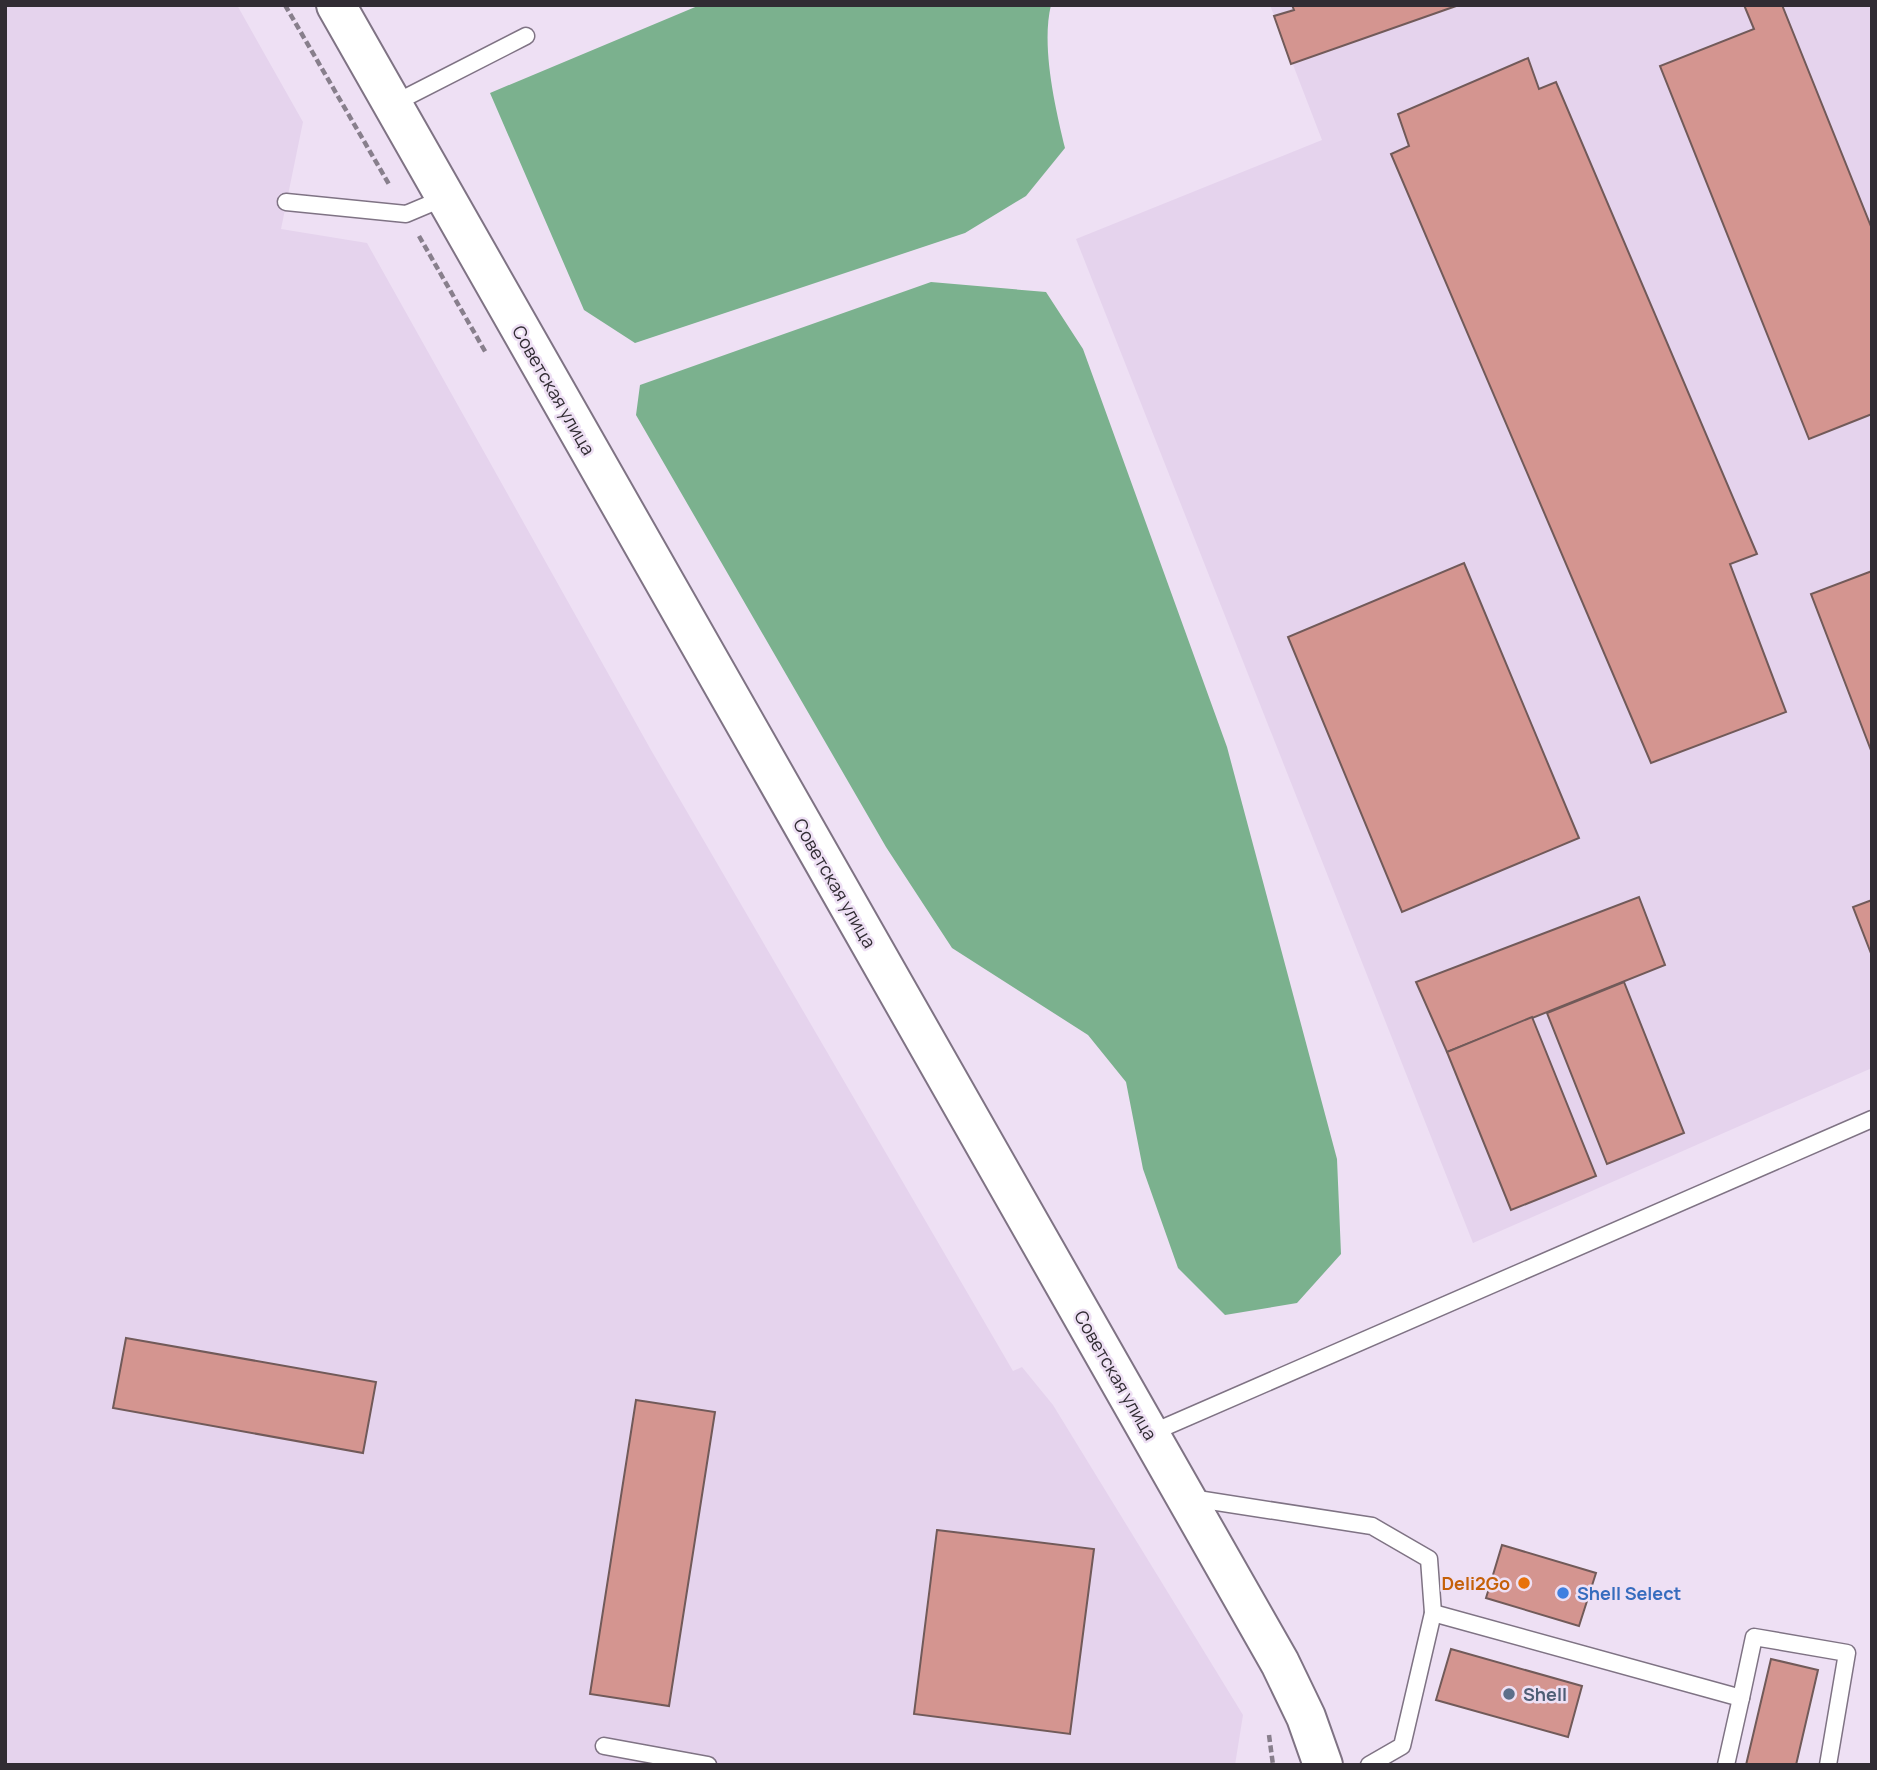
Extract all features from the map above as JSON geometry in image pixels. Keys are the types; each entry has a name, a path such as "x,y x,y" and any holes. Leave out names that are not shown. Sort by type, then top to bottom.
{"street":[{"name":"Советская улица","path":"336,5 1280,1663 1306,1717 1323,1765"}],"lane":[{"path":"391,105 526,36"},
{"path":"286,202 406,214 444,198"},
{"path":"1149,1433 1872,1119"},
{"path":"1186,1498 1372,1526 1429,1559 1433,1613 1402,1746 1369,1765"},
{"path":"1433,1613 1741,1698"},
{"path":"1726,1765 1754,1637 1847,1653 1828,1765"},
{"path":"604,1746 708,1765"}],"shaded area":[{"path":"5,5 237,5 303,122 281,229 367,243 651,750 1013,1371 1022,1367 1053,1405 1243,1715 1235,1765 5,1765"},
{"path":"1270,5 1872,5 1872,1068 1473,1243 1076,239 1322,140"}],"green space":[{"path":"700,5 1051,5 1048,57 1065,148 1026,196 965,233 635,343 584,310 490,93"},
{"path":"931,282 1046,292 1083,349 1227,747 1337,1159 1341,1254 1297,1303 1225,1315 1178,1268 1143,1169 1126,1082 1088,1035 952,948 886,847 636,415 640,385"}],"building":[{"path":"1292,5 1459,5 1291,64 1274,16 1294,10"},
{"path":"1744,5 1782,5 1872,229 1872,414 1809,439 1660,66 1754,29"},
{"path":"1528,58 1539,89 1556,82 1757,554 1730,564 1786,712 1651,763 1391,154 1409,146 1398,114"},
{"path":"1464,563 1579,838 1402,912 1288,637"},
{"path":"1872,571 1872,753 1811,594"},
{"path":"1639,897 1665,965 1447,1052 1416,982"},
{"path":"1872,900 1872,956 1853,907"},
{"path":"1624,982 1684,1133 1607,1164 1547,1013"},
{"path":"1532,1017 1596,1176 1511,1210 1447,1052"},
{"path":"126,1338 376,1382 363,1453 113,1408"},
{"path":"636,1400 715,1412 669,1706 590,1694"},
{"path":"937,1530 1094,1549 1070,1734 914,1714"},
{"path":"1502,1545 1596,1573 1579,1626 1486,1598"},
{"path":"1451,1649 1582,1686 1568,1737 1436,1700"},
{"path":"1771,1659 1818,1670 1796,1765 1746,1765"}],"place":[{"name":"Deli2Go","path":"1524,1583"},
{"name":"Shell Select","path":"1563,1593"},
{"name":"Shell","path":"1509,1694"}]}
